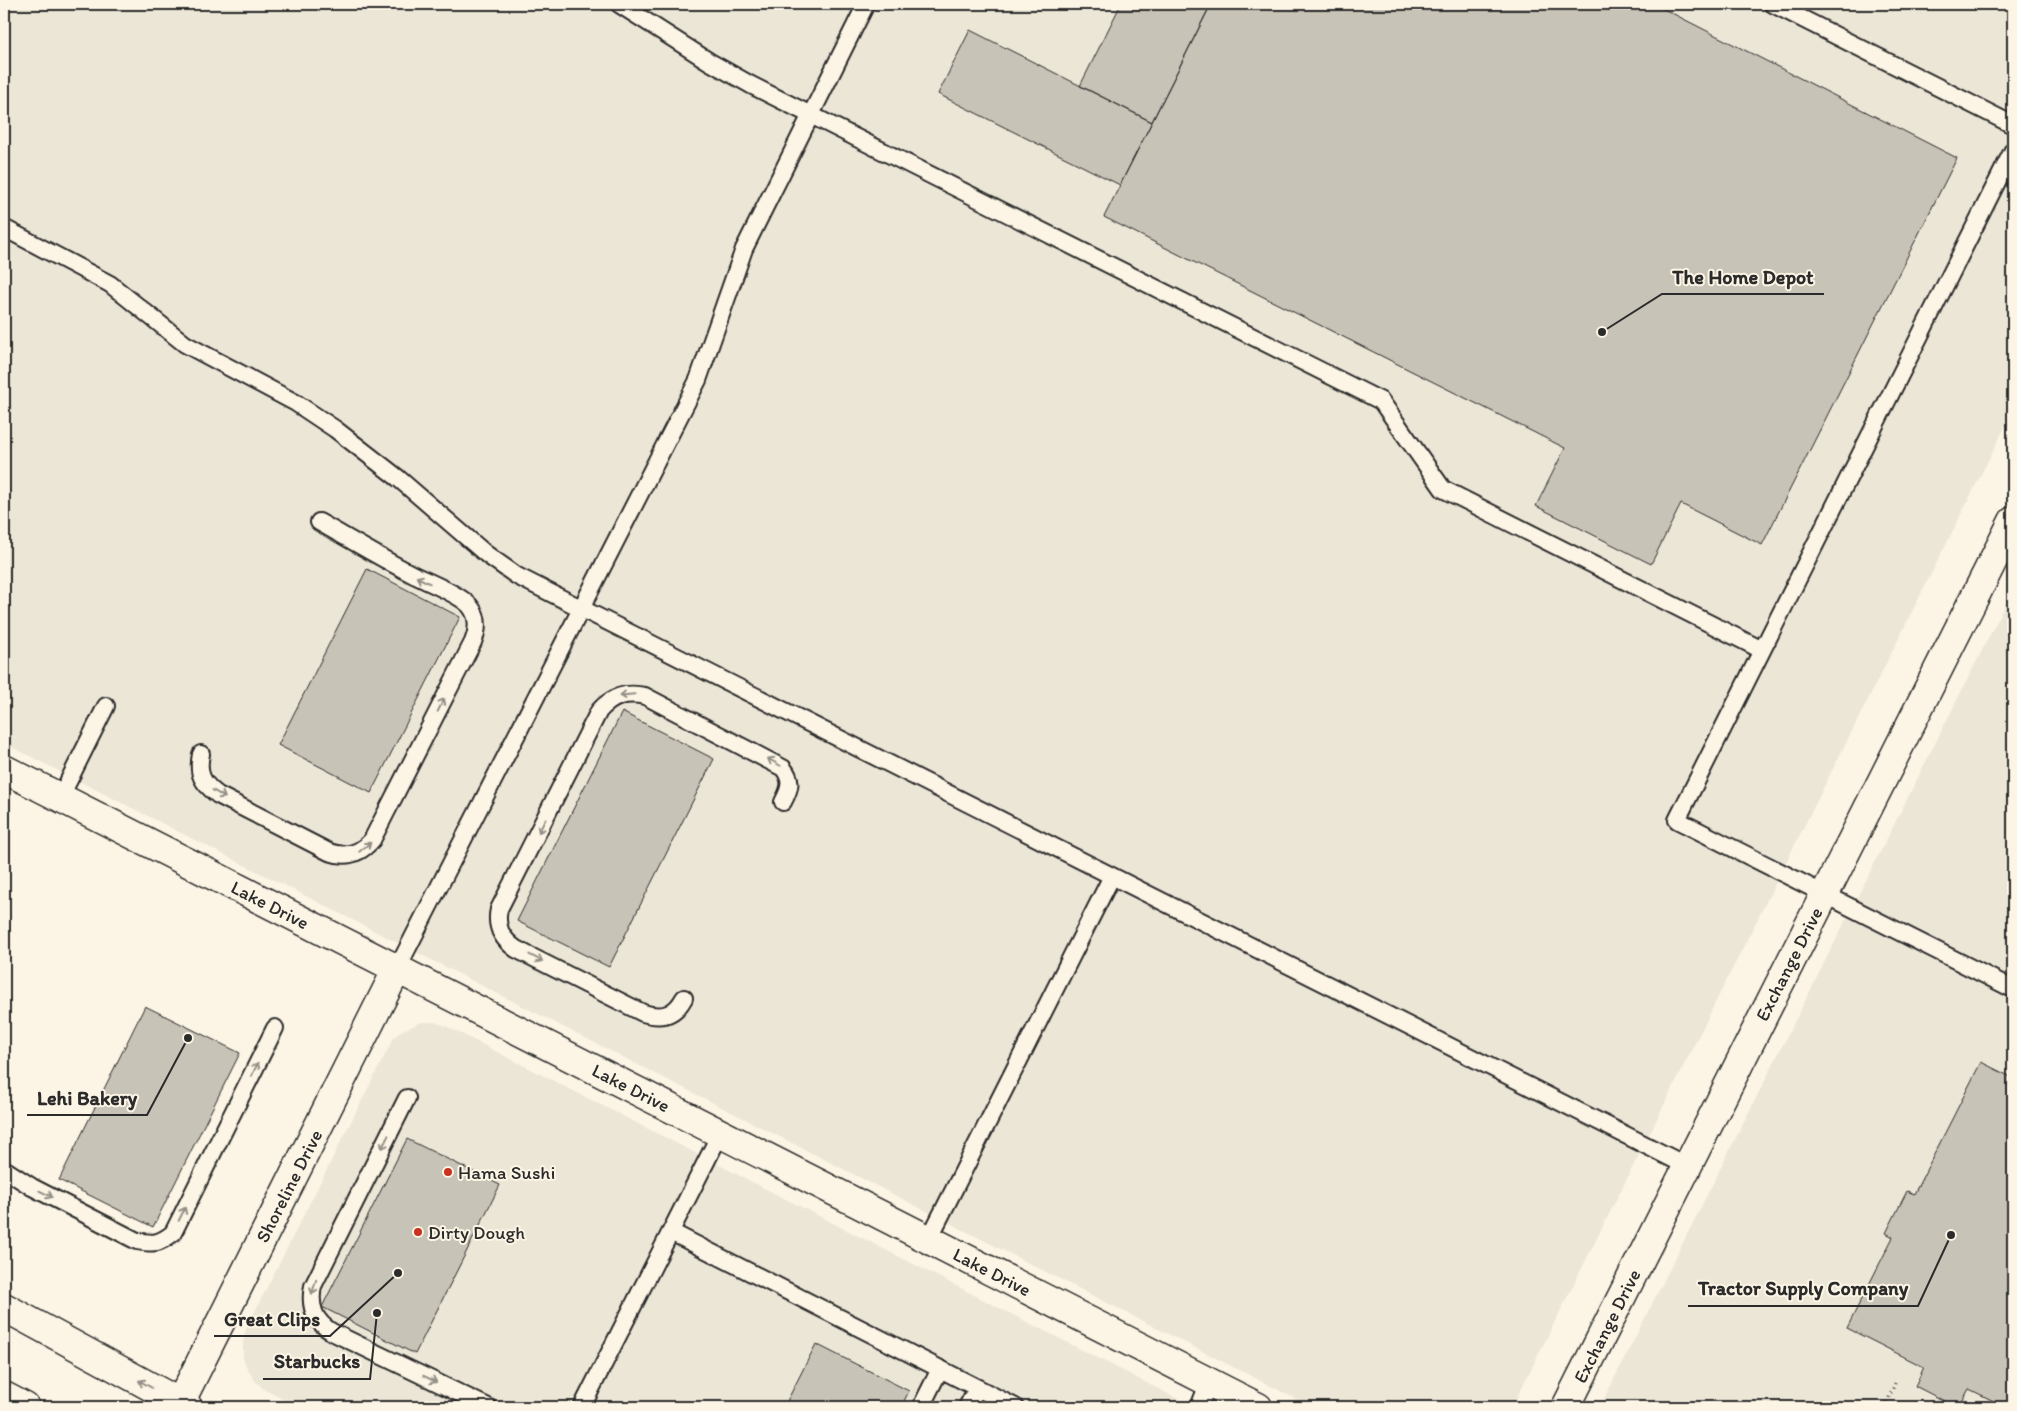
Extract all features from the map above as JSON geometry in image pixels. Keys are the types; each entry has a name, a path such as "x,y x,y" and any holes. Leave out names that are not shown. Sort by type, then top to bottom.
{"street":[{"name":"Exchange Drive","path":"1566,1407 2013,521"},
{"name":"Lake Drive","path":"4,769 1258,1407"},
{"name":"Shoreline Drive","path":"184,1405 397,969"},
{"path":"4,1306 184,1405"},
{"path":"4,1396 25,1407"}],"lane":[{"path":"619,4 710,62 1381,401 1443,489 1762,650"},
{"path":"397,969 698,380 744,249 866,4"},
{"path":"1773,4 2013,125"},
{"path":"2013,150 1677,820 2013,989"},
{"path":"4,228 110,284 185,344 296,403 335,429 398,478 502,566 534,585 1687,1166"},
{"path":"201,754 198,766 202,778 209,788 218,795 329,852 338,855 348,855 366,848 372,840 434,720 476,634 475,615 464,600 390,562 319,522"},
{"path":"684,998 680,1006 664,1016 654,1017 643,1013 516,949 501,934 497,918 499,909 599,711 614,697 630,694 645,696 784,768 789,774 790,782 789,790 783,802"},
{"path":"60,798 106,706"},
{"path":"929,1239 1112,876"},
{"path":"4,1170 32,1188 137,1241 150,1243 162,1241 173,1233 275,1028"},
{"path":"407,1098 312,1286 310,1299 312,1311 324,1327 332,1332 488,1407"},
{"path":"582,1407 720,1134"},
{"path":"671,1232 1015,1407"},
{"path":"921,1407 940,1369"},
{"path":"1199,1407 1209,1382"},
{"path":"967,1407 977,1388"}],"path":[{"path":"1885,1407 1896,1381"}],"shaded area":[{"path":"4,4 2013,4 2013,411 1512,1407 1312,1407 4,743"},
{"path":"2013,589 2013,1407 1600,1407"},
{"path":"422,1022 434,1022 446,1026 1194,1407 298,1407 265,1390 255,1381 243,1358 245,1331 393,1039 401,1031"}],"building":[{"path":"1121,4 1211,4 1152,122 1080,86"},
{"path":"1211,4 1654,4 1957,158 1762,545 1681,504 1651,564 1536,506 1565,448 1104,217"},
{"path":"970,30 1152,122 1120,185 938,94"},
{"path":"367,569 460,617 371,793 278,745"},
{"path":"622,712 714,759 609,967 517,921"},
{"path":"145,1006 240,1053 153,1227 59,1180"},
{"path":"1981,1062 2013,1078 2013,1407 2006,1407 1969,1389 1959,1407 1956,1407 1915,1386 1924,1367 1847,1328 1893,1237 1886,1233 1907,1191 1914,1194"},
{"path":"407,1139 500,1185 415,1354 322,1307"},
{"path":"816,1344 909,1391 901,1407 784,1407"}],"place":[{"name":"The Home Depot","path":"1602,332"},
{"name":"Lehi Bakery","path":"188,1038"},
{"name":"Hama Sushi","path":"448,1172"},
{"name":"Dirty Dough","path":"418,1232"},
{"name":"Tractor Supply Company","path":"1951,1235"},
{"name":"Great Clips","path":"398,1273"},
{"name":"Starbucks","path":"377,1313"}]}
